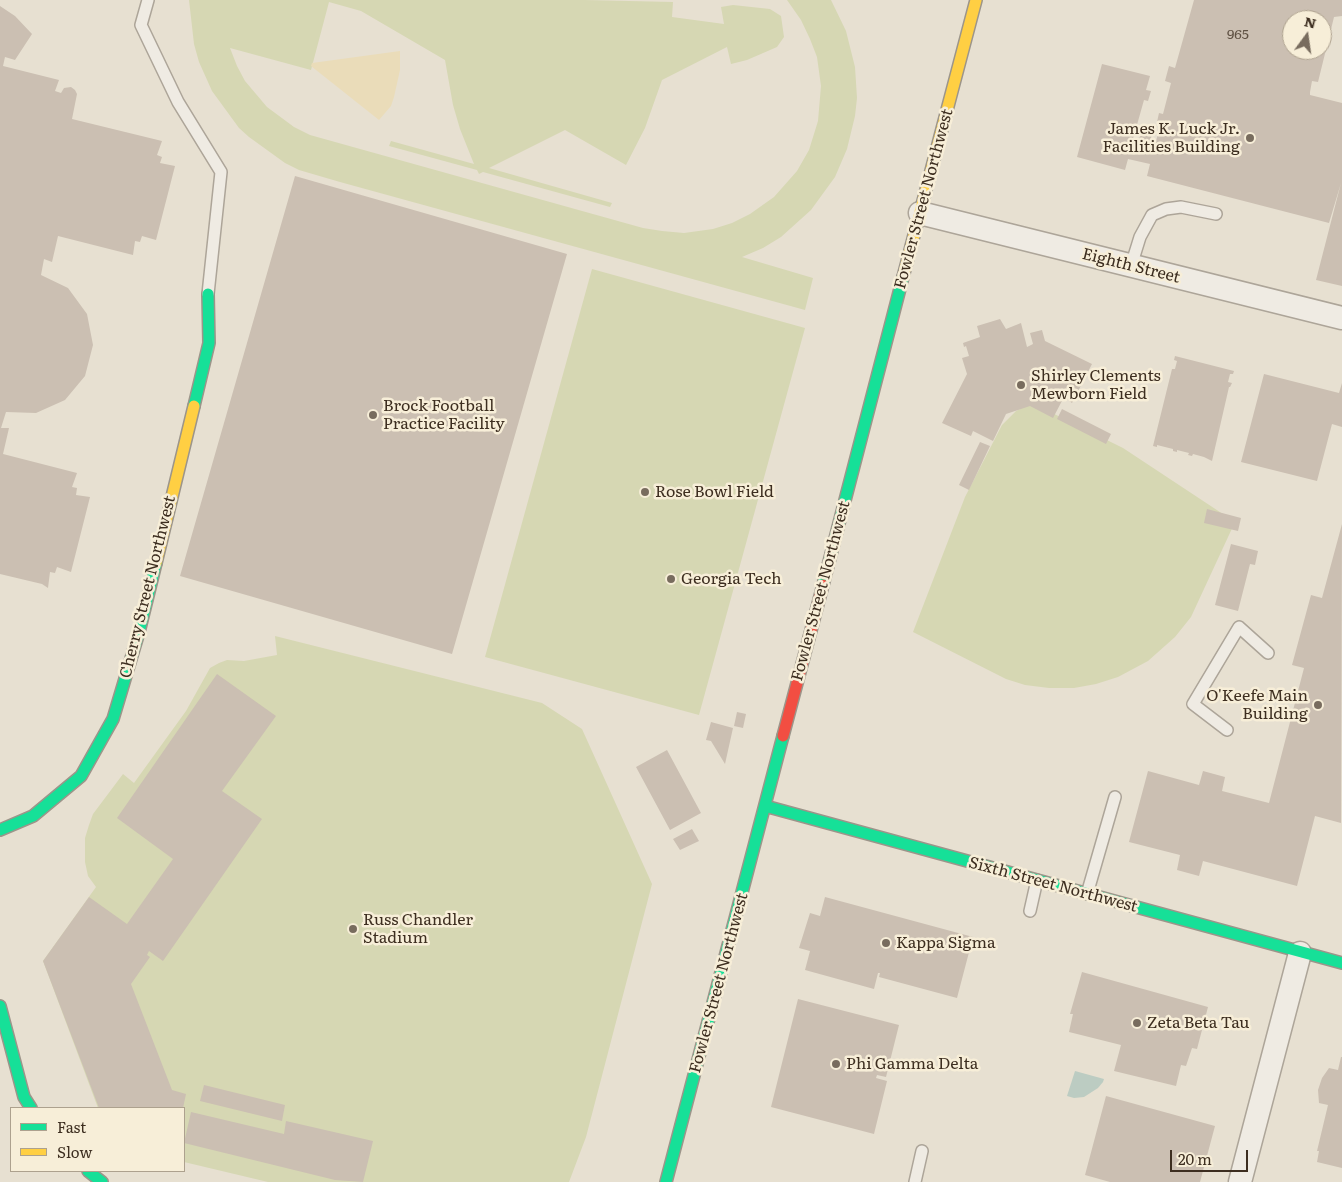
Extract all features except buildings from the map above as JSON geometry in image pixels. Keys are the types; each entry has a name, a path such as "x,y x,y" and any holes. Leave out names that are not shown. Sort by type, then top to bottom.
{"street":[{"name":"Fowler Street Northwest","path":"666,1182 976,0"},
{"name":"Eighth Street","path":"920,214 1342,318"},
{"name":"Cherry Street Northwest","path":"0,830 32,816 81,776 113,719 139,632 209,343 208,294"},
{"name":"Sixth Street Northwest","path":"765,806 1342,964"},
{"path":"1240,1182 1300,953"},
{"path":"0,1006 24,1097 30,1107"},
{"path":"89,1172 102,1182"}],"lane":[{"path":"148,0 141,25 178,102 221,172 208,294"},
{"path":"1131,266 1140,237 1152,215 1166,209 1181,207 1216,214"},
{"path":"1227,730 1193,704 1239,627 1268,653"},
{"path":"1087,894 1114,797"},
{"path":"1030,911 1037,880"},
{"path":"914,1182 922,1151"}],"green space":[{"path":"189,0 585,0 673,2 672,17 724,24 721,7 733,5 770,9 781,16 784,37 777,47 747,60 731,64 727,47 662,80 645,128 626,165 565,130 489,168 612,203 610,207 483,172 479,174 477,170 389,146 391,141 474,164 453,105 445,60 361,11 329,2 311,70 230,48 245,81 267,107 294,127 310,135 643,228 684,233 713,229 732,223 750,214 774,197 797,171 809,150 818,121 821,86 817,57 810,39 801,20 787,0 831,0 846,31 855,67 857,98 855,116 847,149 835,177 811,210 781,237 763,248 742,257 813,278 805,310 340,182 299,170 285,163 239,128 212,91 199,62 194,44"},
{"name":"Rose Bowl Field","path":"592,269 805,328 699,715 485,657"},
{"path":"1032,403 1123,448 1235,522 1191,617 1175,637 1148,661 1118,677 1096,684 1074,688 1049,688 1025,685 1006,679 913,632 965,497 1002,425 1016,411"},
{"name":"Russ Chandler Stadium","path":"275,636 542,703 582,729 652,884 586,1137 569,1182 268,1182 185,1162 185,1107 98,1107 43,961 96,887 88,876 85,862 85,838 93,814 123,774 134,783 186,711 210,668 227,660 244,661 277,655"}],"sand":[{"path":"400,51 400,70 394,97 391,106 379,120 311,66 312,63"}],"shaded area":[{"path":"1075,1071 1104,1079 1103,1082 1098,1088 1084,1097 1074,1098 1067,1096"}],"traffic: fast":[{"path":"823,585 903,277"},
{"path":"194,406 209,343 208,294"},
{"path":"0,830 33,816 81,776 113,719 139,632 156,563"},
{"path":"666,1182 783,736"},
{"path":"765,806 1342,963"},
{"path":"0,1006 24,1097 30,1107"},
{"path":"89,1172 102,1182"}],"traffic: slow":[{"path":"903,277 976,0"},
{"path":"156,563 194,406"}],"traffic: jam":[{"path":"783,736 823,585"}],"place":[{"name":"James K. Luck Jr. Facilities Building","path":"1250,138"},
{"name":"Shirley Clements Mewborn Field","path":"1021,385"},
{"name":"Brock Football Practice Facility","path":"373,415"},
{"name":"Rose Bowl Field","path":"645,492"},
{"name":"Georgia Tech","path":"671,579"},
{"name":"O'Keefe Main Building","path":"1318,705"},
{"name":"Russ Chandler Stadium","path":"353,929"},
{"name":"Kappa Sigma","path":"886,943"},
{"name":"Zeta Beta Tau","path":"1137,1023"},
{"name":"Phi Gamma Delta","path":"836,1064"}]}
